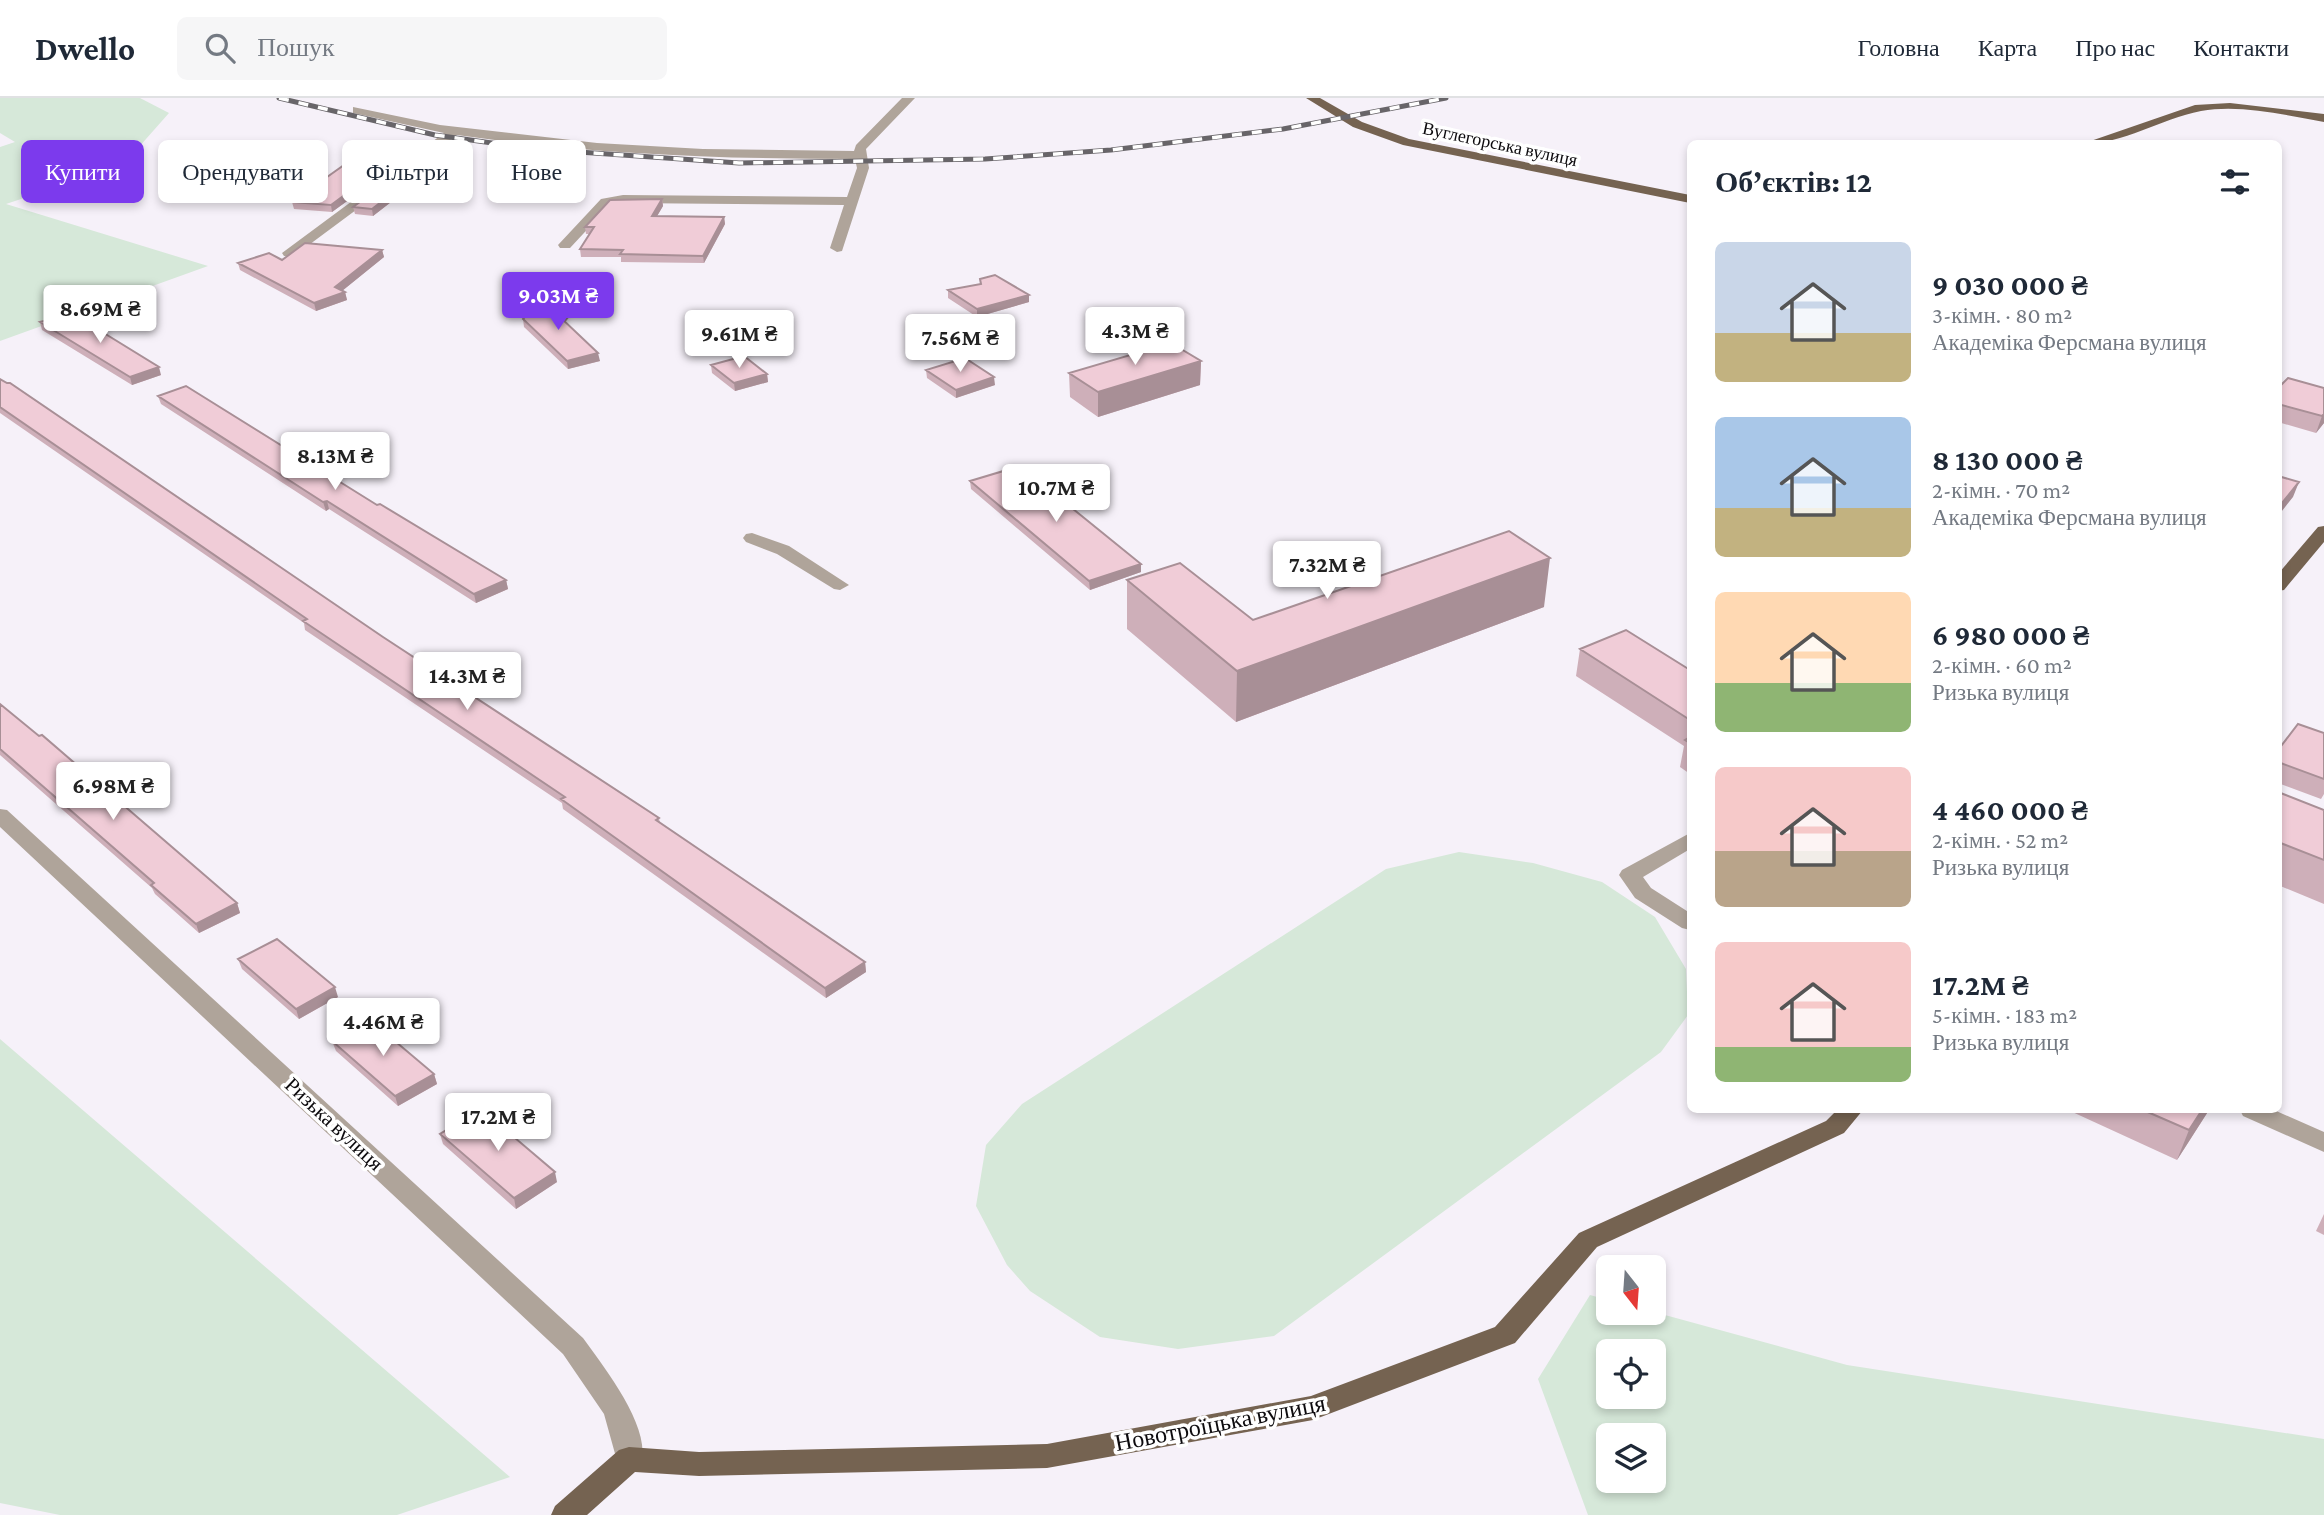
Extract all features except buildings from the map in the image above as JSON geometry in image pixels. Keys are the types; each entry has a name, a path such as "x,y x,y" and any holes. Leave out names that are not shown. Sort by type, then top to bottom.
{"main road":[{"name":"Вуглегорська вулиця","path":"1312,98 1340,118 1371,132 1407,142 1687,198"},
{"path":"2100,140 2199,108 2216,106 2256,107 2324,118"},
{"path":"2282,581 2324,531"},
{"name":"Новотроїцька вулиця","path":"629,1460 699,1464 1047,1456 1313,1408 1505,1335 1588,1240 1835,1127 1848,1113"},
{"path":"566,1515 629,1460"}],"street":[{"path":"837,248 862,162 860,148 909,98"},
{"path":"356,110 455,131 734,156 862,162"},
{"path":"289,253 455,131"},
{"path":"565,245 606,202 623,198 852,201"},
{"path":"752,538 783,550 840,584"},
{"name":"Ризька вулиця","path":"0,815 573,1346 618,1411 629,1460"},
{"path":"1687,842 1630,875 1643,893 1687,921"},
{"path":"2259,1113 2324,1143"}],"green space":[{"path":"0,98 140,98 169,113 144,141 21,140 21,199 6,204 208,266 0,341 0,147 15,142 0,133"},
{"path":"1459,852 1533,863 1602,882 1655,917 1686,969 1687,1016 1661,1052 1274,1336 1178,1349 1100,1337 1030,1291 1007,1265 976,1206 986,1145 1022,1104 1386,869"},
{"path":"0,1039 510,1477 397,1515 60,1515 0,1503"},
{"path":"1590,1295 1596,1297 1596,1325 1666,1325 1666,1315 1847,1365 2324,1439 2324,1515 1588,1515 1538,1379"}],"railway":[{"path":"279,98 435,135 535,149 739,163 985,159 1111,150 1283,129 1446,98"}]}
